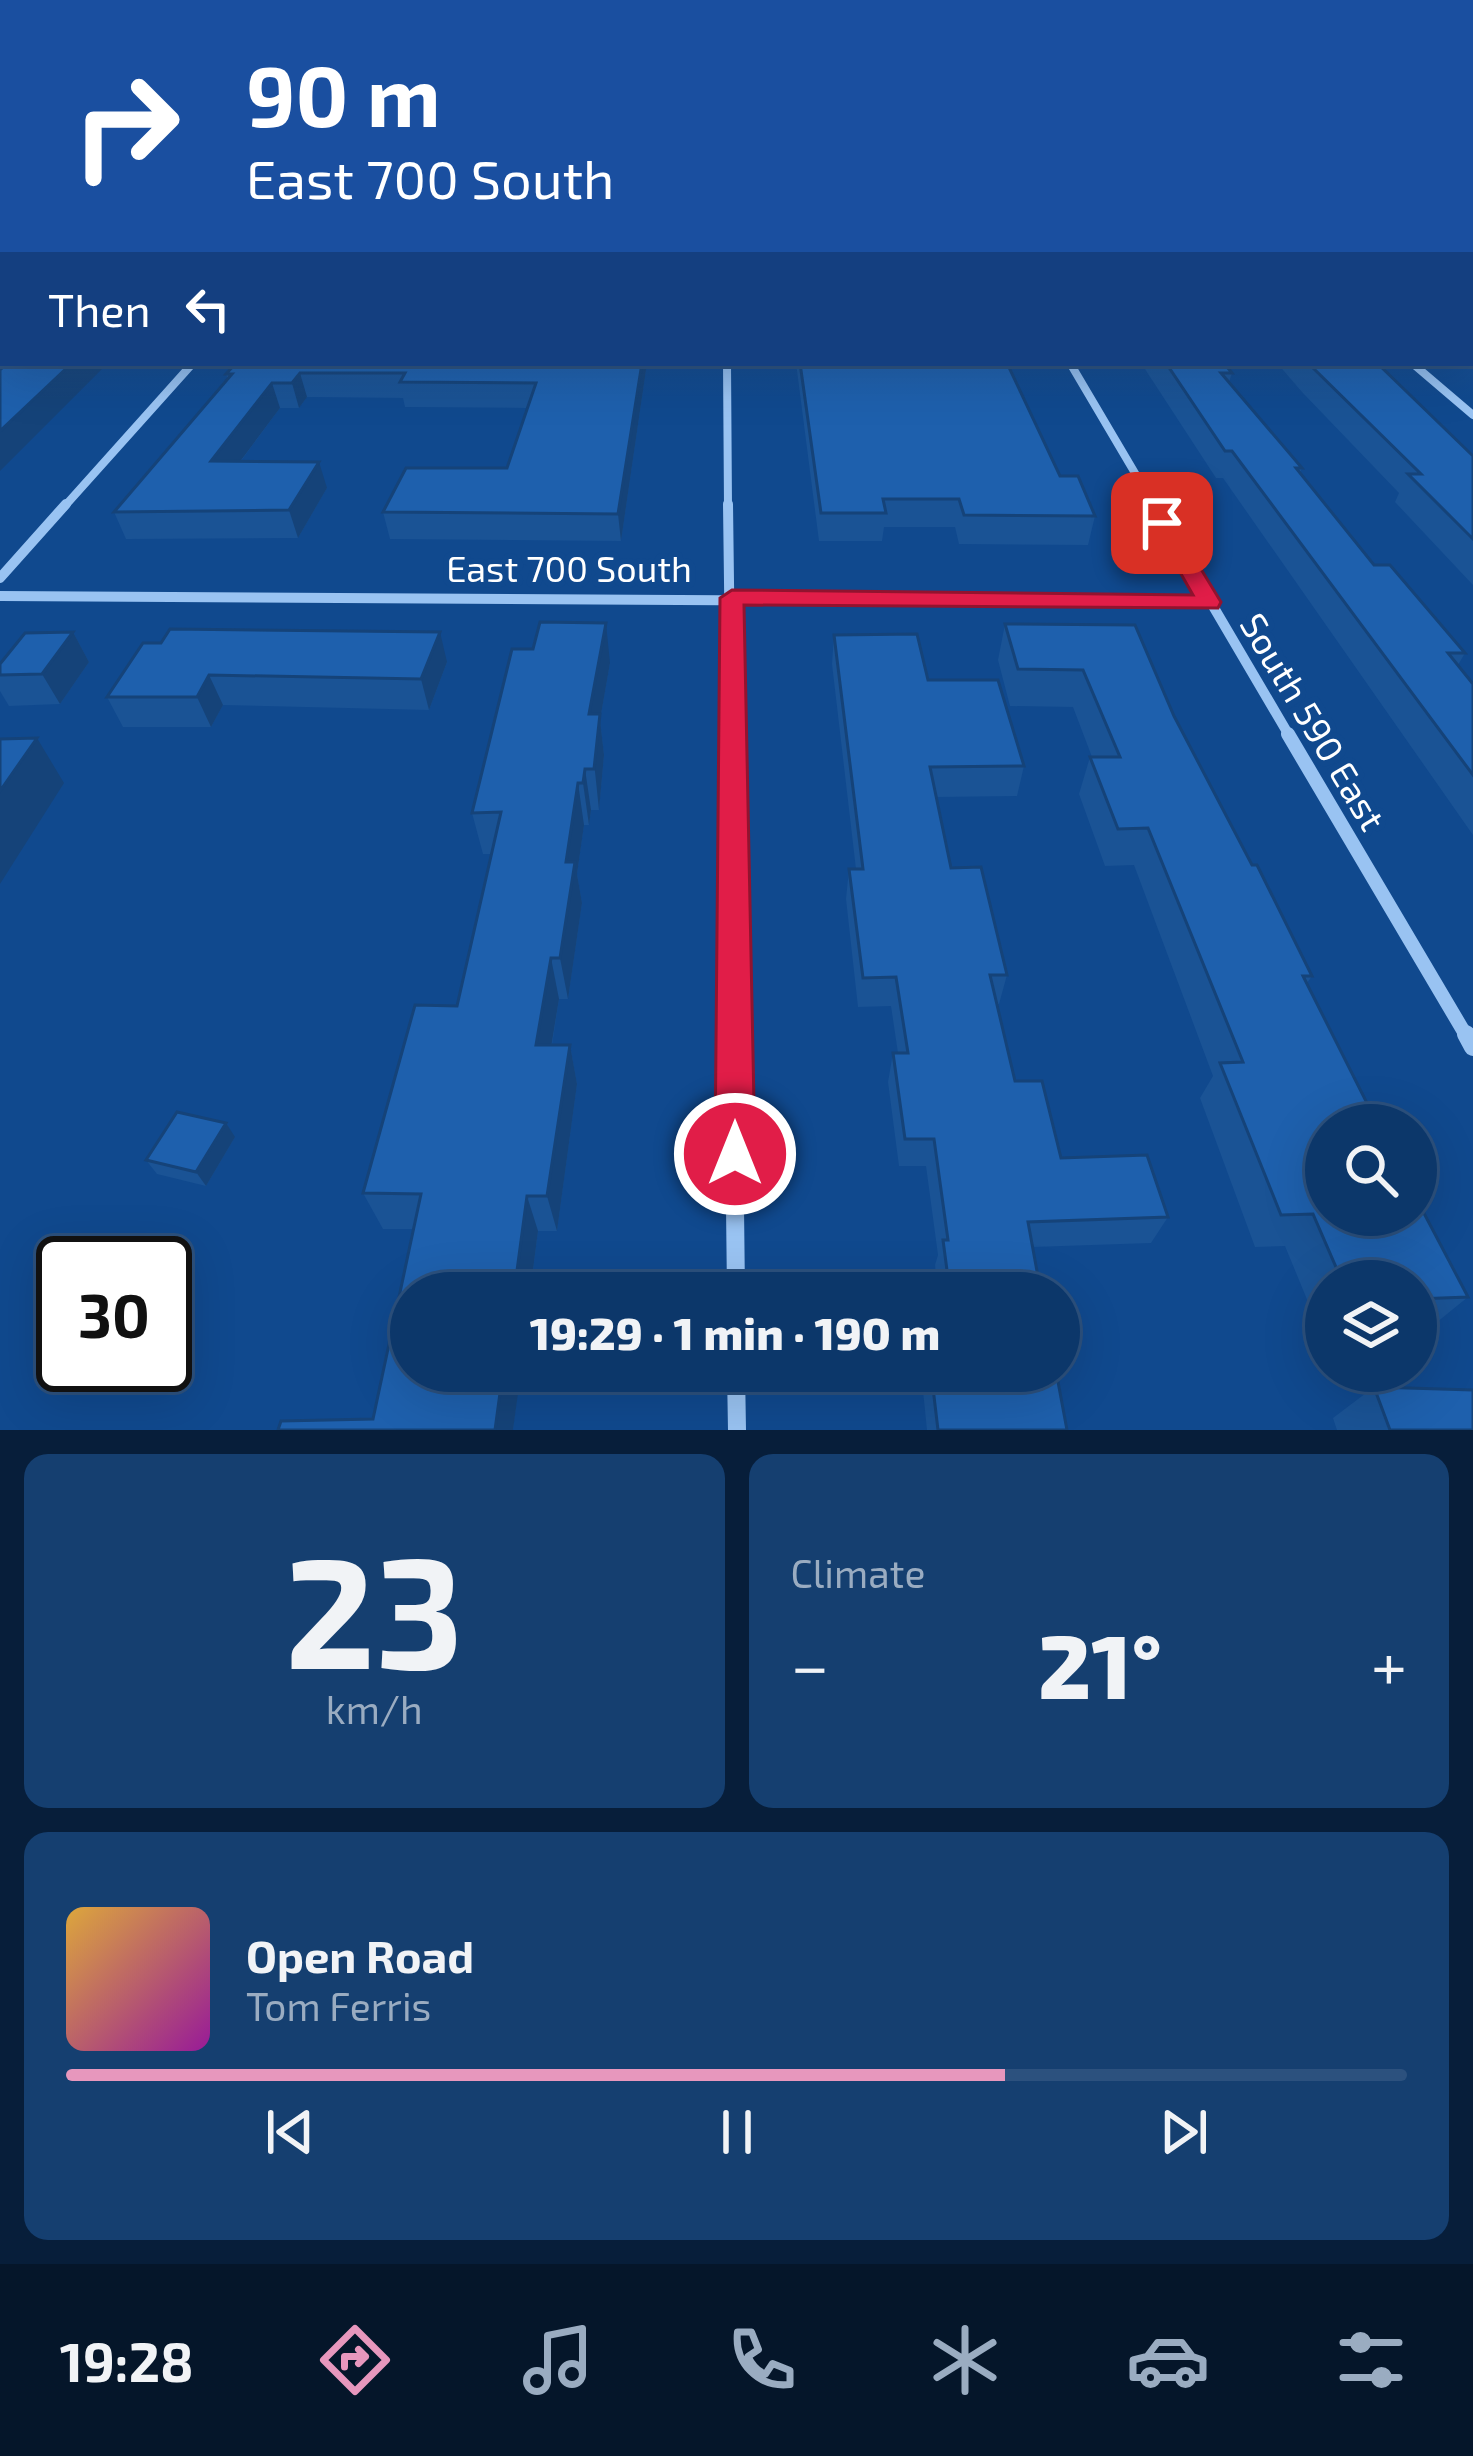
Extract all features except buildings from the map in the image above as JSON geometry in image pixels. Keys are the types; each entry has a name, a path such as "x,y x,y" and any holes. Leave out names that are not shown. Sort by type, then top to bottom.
{"street":[{"path":"0,578 190,366"},
{"path":"727,366 736,1272"},
{"name":"South 590 East","path":"1072,366 1473,1047"},
{"path":"1415,366 1473,416"},
{"name":"East 700 South","path":"0,596 1209,602"},
{"path":"736,1392 737,1430"}],"route":[{"path":"735,1154 732,598 1209,602 1162,523"}]}
